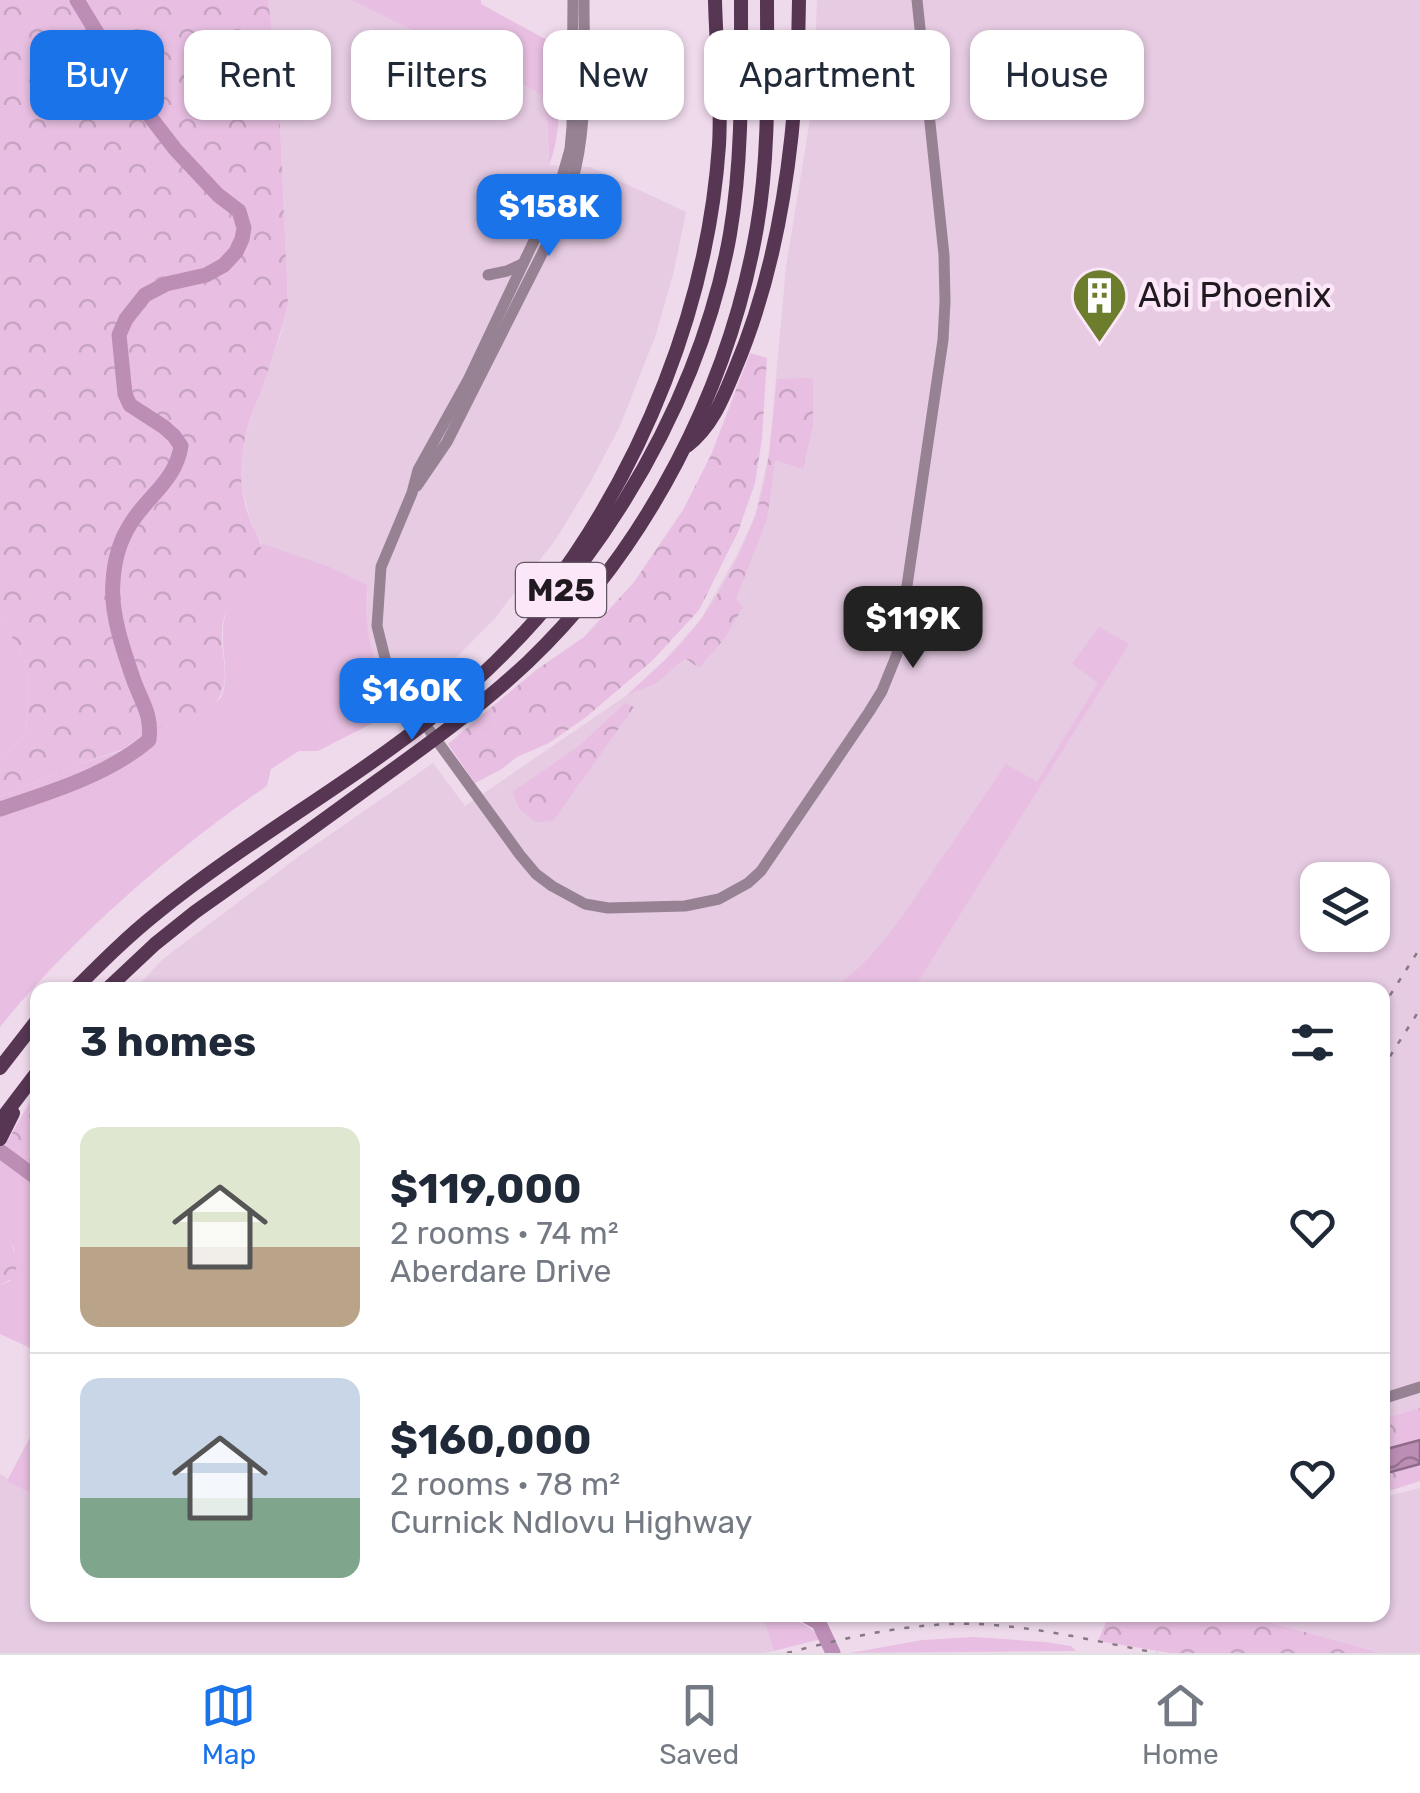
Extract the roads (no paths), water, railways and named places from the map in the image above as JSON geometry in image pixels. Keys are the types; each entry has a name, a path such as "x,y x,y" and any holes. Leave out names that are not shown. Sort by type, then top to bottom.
{"main road":[{"path":"72,982 111,942 157,904 260,828 406,730 458,687 532,612 568,565 620,480 651,415 694,292 718,147 715,0"},
{"name":"M25","path":"82,982 158,912 462,693 538,618 600,539 653,447 694,361 723,266 739,162 742,0"},
{"name":"M25","path":"115,982 195,912 481,704 563,626 614,564 705,403 740,302 757,226 766,140 767,0"},
{"path":"683,448 701,434 722,402 760,303 772,258 789,144 798,0"},
{"path":"0,1068 30,1029"},
{"path":"0,1081 30,1043"},
{"path":"2,1129 30,1082"}],"street":[{"path":"574,0 579,30"},
{"path":"579,30 584,0"},
{"path":"573,120 560,188 412,493 381,567 376,612 380,645 409,704 526,862 552,886 585,904 608,908 702,904 733,893 761,871 882,691 894,664 902,630 946,302 917,0"},
{"path":"423,472 462,413 552,234 576,168 582,120"},
{"path":"488,276 524,264"},
{"path":"1390,1396 1420,1386"}],"water":[{"path":"1420,1440 1420,1464 1390,1472 1390,1448"}],"waterway":[{"path":"0,809 98,773 149,740 148,716 116,619 114,574 127,530 173,469 181,446 164,427 130,405 125,394 119,335 145,295 224,265 236,252 244,228 239,211 218,195 175,149 141,105 77,0"},
{"path":"0,1151 30,1173"},
{"path":"817,1622 833,1653"}],"railway":[{"path":"1390,995 1420,948"},
{"path":"1390,1056 1420,1009"},
{"path":"787,1653 857,1636 952,1624 1044,1631 1157,1653"}],"place":[{"name":"Abi Phoenix","path":"1099,344"}]}
